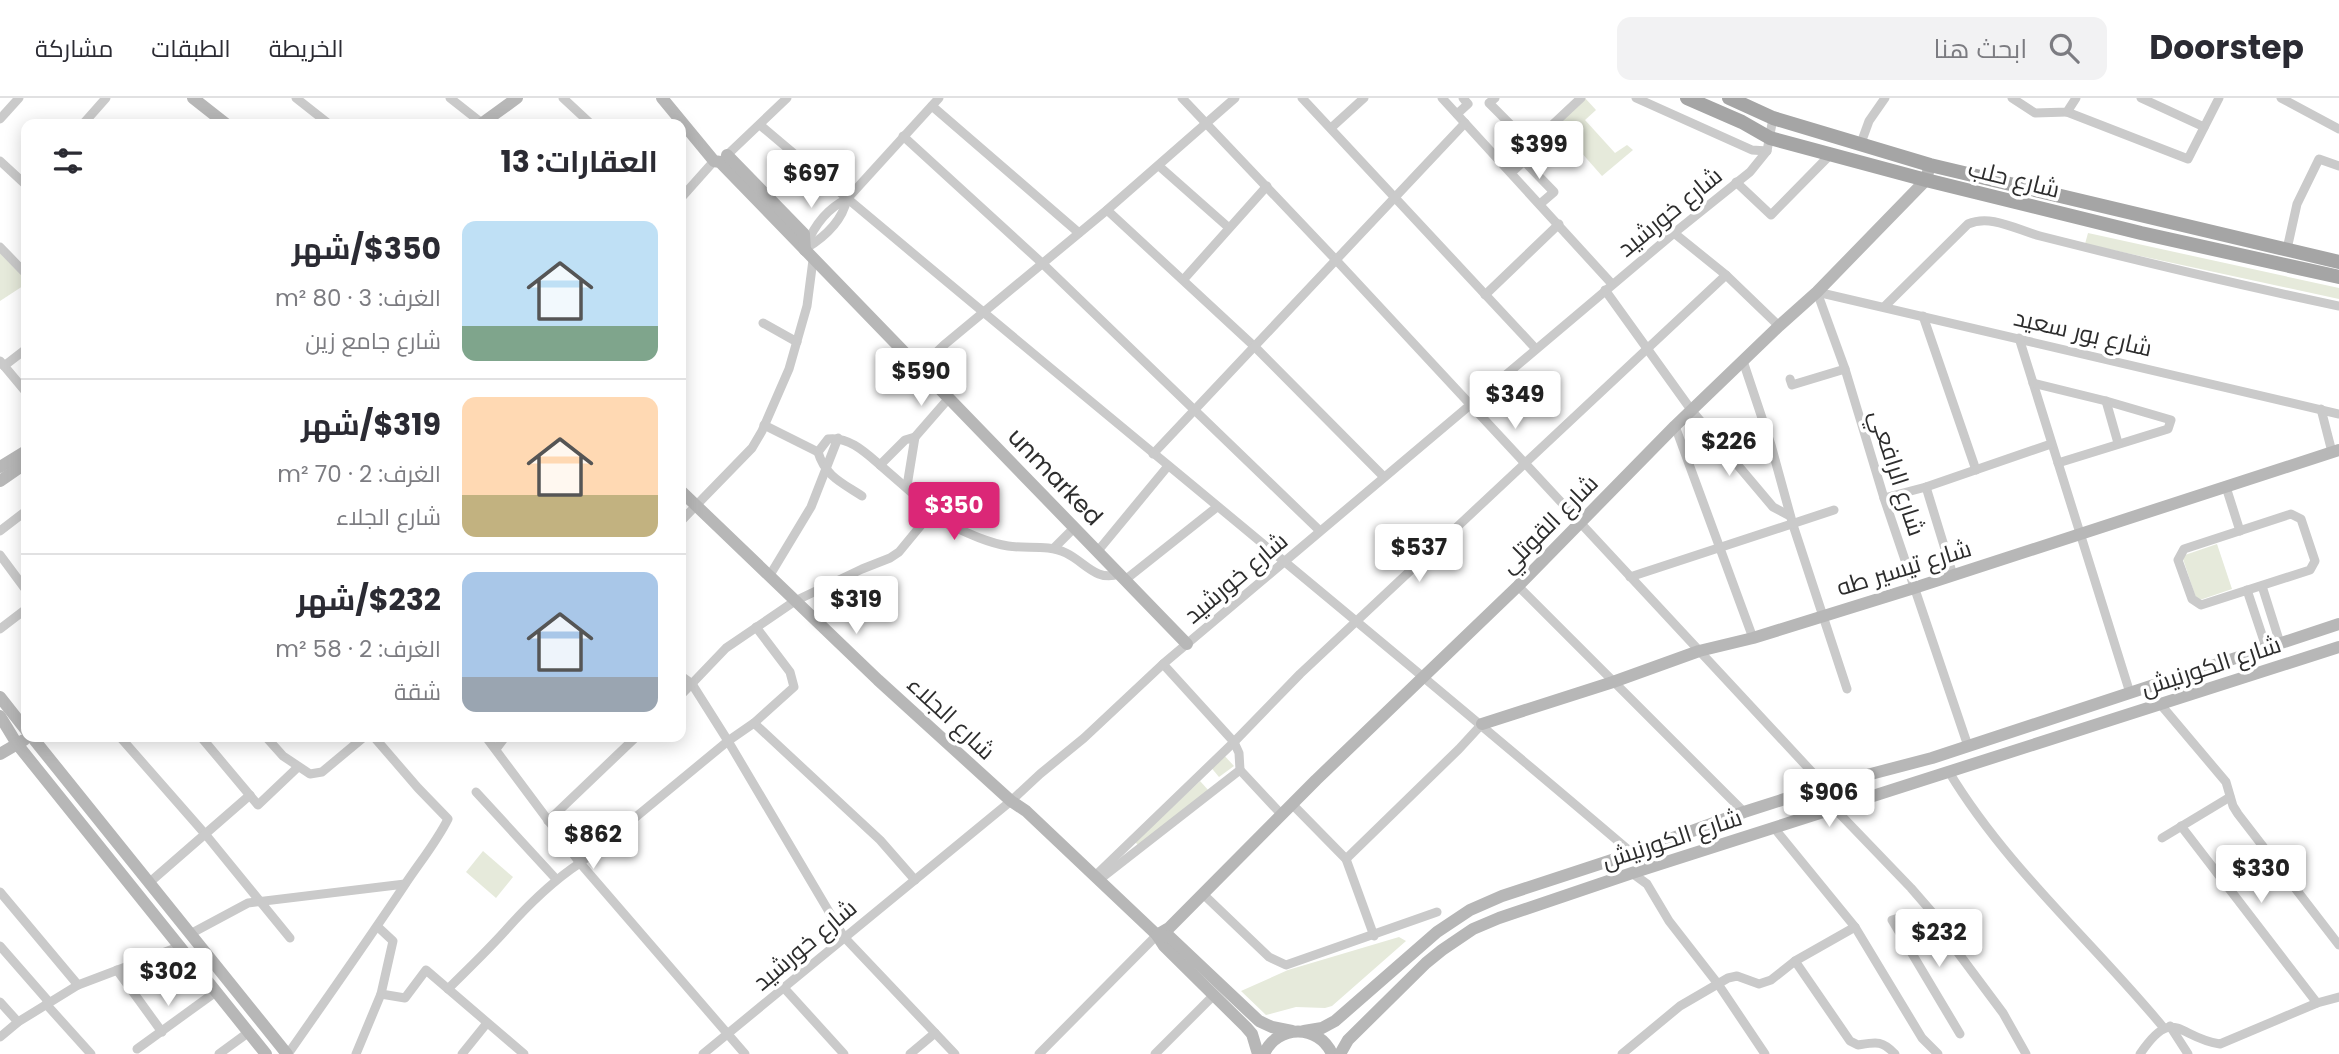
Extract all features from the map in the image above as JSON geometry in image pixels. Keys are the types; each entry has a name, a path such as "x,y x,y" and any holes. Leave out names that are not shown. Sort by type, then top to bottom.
{"main road":[{"name":"شارع حلب","path":"1687,98 1742,122 1769,144 1831,154 2141,233 2339,277"},
{"name":"شارع حلب","path":"1730,98 1773,118 1930,165 2339,261"}],"street":[{"path":"0,119 19,98"},
{"path":"87,119 106,98"},
{"path":"193,98 220,119"},
{"path":"296,98 323,119"},
{"path":"450,98 476,119"},
{"path":"489,119 517,98"},
{"path":"563,98 586,119"},
{"name":"unmarked","path":"662,98 682,119"},
{"path":"686,193 786,98"},
{"path":"686,515 752,448 789,369 807,306 812,231 834,205 847,199 939,98"},
{"path":"1182,98 1825,786"},
{"path":"919,368 1159,166 1235,98"},
{"path":"1302,98 1536,349"},
{"path":"1331,128 1364,98"},
{"path":"1442,98 1559,224 1609,287 1646,349 1692,411 1773,507 1792,520"},
{"path":"1457,114 1468,104 1463,98"},
{"path":"1495,98 1489,103 1526,140 1537,130 1550,127 1581,98"},
{"path":"1636,98 1752,150 1769,144 1773,118"},
{"path":"1861,143 1869,121 1885,98"},
{"path":"2012,98 2035,113 2067,112 2189,159 2219,98"},
{"path":"2067,112 2076,98"},
{"path":"2141,98 2204,127"},
{"path":"2281,98 2339,129"},
{"path":"932,106 1079,233"},
{"name":"unmarked","path":"686,123 809,255 1187,644"},
{"path":"1153,454 1465,123"},
{"path":"760,125 1153,454 1482,724 1632,853"},
{"path":"903,136 1043,264 1320,531"},
{"name":"شارع خورشيد","path":"703,1054 1011,801 1163,664 1609,287 1750,172 1769,144"},
{"path":"1736,182 1771,215 1831,154"},
{"path":"2287,249 2297,204 2319,159 2339,166"},
{"path":"0,161 21,180"},
{"path":"1511,173 1524,161 1554,192 1541,204"},
{"name":"شارع القوتلي","path":"1157,935 1169,928 1292,804 1518,586 1675,426 1817,292 1926,180 1930,165"},
{"path":"1159,166 1228,227"},
{"path":"1184,279 1266,186"},
{"path":"1107,210 1255,347 1384,477"},
{"path":"1885,306 1968,224 1979,220 1993,221 2038,236 2339,306"},
{"path":"1485,295 1559,224"},
{"path":"1674,233 1726,275 1779,326"},
{"path":"0,247 21,269"},
{"path":"1097,878 1300,674 1726,275"},
{"name":"شارع بور سعيد","path":"1817,292 2339,414"},
{"name":"شارع الرافعي","path":"1817,292 1845,369 1913,588 1968,746"},
{"path":"1923,316 1976,470"},
{"path":"763,323 797,342"},
{"path":"2019,338 2130,693"},
{"path":"21,353 3,367 21,387"},
{"path":"1743,362 1847,689"},
{"path":"1790,379 1791,385 1845,369"},
{"path":"2033,383 2171,421 2168,429 2058,463"},
{"path":"907,486 915,437 949,398"},
{"path":"2106,401 2118,443"},
{"path":"2321,409 2336,451"},
{"path":"764,425 818,452 825,469 837,481 862,496"},
{"path":"1675,426 1753,638"},
{"path":"880,465 905,440 915,437"},
{"path":"818,452 828,439 838,438 849,442 907,486 926,505 927,518"},
{"path":"770,575 811,507 838,438"},
{"path":"1884,498 1926,487 2051,444"},
{"name":"شارع تيسير طه","path":"1482,724 1699,651 1753,638 2079,536 2336,451"},
{"path":"0,467 21,462"},
{"path":"0,481 21,465"},
{"path":"1097,552 1168,466"},
{"path":"1926,487 1953,575"},
{"path":"2226,488 2239,531"},
{"name":"شارع الجلاء","path":"686,496 795,601 1011,801 1026,811 1157,935"},
{"path":"686,690 726,649 795,601 890,558 927,518 932,517 990,542 1054,548 1067,553 1102,576 1122,577 1217,507"},
{"path":"1630,577 1719,549 1792,520 1834,510"},
{"path":"2291,514 2301,519 2315,561 2310,570 2262,586 2201,605 2192,599 2178,560 2184,550 2291,514"},
{"path":"0,531 21,516"},
{"path":"1054,548 1074,528"},
{"path":"0,555 21,583"},
{"path":"1518,586 1744,813"},
{"path":"2262,586 2280,643"},
{"path":"2247,590 2266,647"},
{"path":"0,629 21,613"},
{"name":"شارع الكورنيش","path":"1264,1054 1273,1040 1298,1031 1322,1028 1335,1021 1437,932 1469,911 1502,896 1825,786 1968,746 2339,624"},
{"path":"448,989 556,879 580,863 728,741 754,723 794,687 790,672 756,627"},
{"name":"شارع الكورنيش","path":"1340,1054 1348,1040 1426,963 1473,929 1632,873 2339,647"},
{"path":"1163,664 1234,742 1239,753 1240,770 1282,816"},
{"path":"686,680 692,684 728,741 844,937 955,1054"},
{"path":"0,697 21,724"},
{"path":"2161,705 2226,782 2238,814 2339,946"},
{"path":"2,725 16,718"},
{"path":"754,723 880,840 915,880"},
{"path":"1346,859 1482,724"},
{"path":"2,725 21,736"},
{"path":"0,754 21,742"},
{"path":"28,742 181,946 267,1054"},
{"path":"29,742 150,882 287,1054 449,819 378,742"},
{"path":"124,742 206,835 290,938"},
{"path":"205,742 258,805 298,767"},
{"path":"270,742 283,756 310,774 322,772 354,742"},
{"path":"490,742 580,863 745,1054"},
{"path":"496,749 501,742"},
{"path":"548,821 631,742"},
{"path":"1097,878 1240,770"},
{"path":"1949,772 1964,797 2015,863 2189,1054"},
{"path":"476,792 556,879"},
{"path":"150,882 250,795"},
{"path":"2162,838 2230,797"},
{"path":"1292,804 1346,859 1374,936"},
{"path":"1835,809 1944,926 1956,950 2003,1013 2026,1054"},
{"path":"1716,822 1724,845"},
{"path":"2181,826 2317,1003"},
{"path":"1775,829 1854,926 1922,1038 1938,1054"},
{"path":"1632,873 1647,884 1669,921 1718,984 1765,1054"},
{"path":"192,933 238,907 405,884"},
{"path":"0,892 78,985"},
{"path":"1203,894 1269,957 1286,965 1437,912"},
{"path":"1935,916 1909,915 1892,920 1960,1034"},
{"path":"1622,1054 1680,1006 1718,984 1737,976 1759,984 1771,980 1795,961 1854,926"},
{"path":"356,1054 381,994 393,942 377,927"},
{"path":"1157,935 1164,946 1247,1027 1258,1054"},
{"path":"1157,935 1170,937 1259,1021 1323,1041 1332,1054"},
{"path":"1039,1054 1157,935"},
{"path":"0,946 91,1054"},
{"path":"0,1037 18,1022 78,985 181,946"},
{"path":"1795,961 1850,1041 1857,1045 1874,1042 1886,1044 1895,1054"},
{"path":"117,970 162,1032"},
{"path":"381,994 405,998 426,970 524,1054"},
{"path":"785,989 844,1054"},
{"path":"137,1049 217,991"},
{"path":"1155,1054 1213,996"},
{"path":"2140,1054 2166,1027 2174,1026 2208,1042 2220,1044 2317,1003 2339,997"},
{"path":"0,1002 18,1022"},
{"path":"461,1054 487,1023"},
{"path":"219,1054 249,1032"},
{"path":"910,1054 935,1033"}],"shaded area":[{"path":"1585,98 1596,110 1585,120 1615,153 1627,145 1633,150 1602,176 1557,125"},
{"path":"2088,233 2339,288 2339,299 2085,244"},
{"path":"0,252 21,274 21,287 0,301"},
{"path":"2217,544 2232,589 2197,601 2182,556"},
{"path":"1222,753 1234,766 1219,777 1209,765"},
{"path":"1200,781 1209,791 1139,846 1135,842"},
{"path":"483,851 513,877 496,898 466,872"},
{"path":"1399,937 1406,941 1332,1006 1296,1007 1266,1015 1241,991 1288,970"}]}
